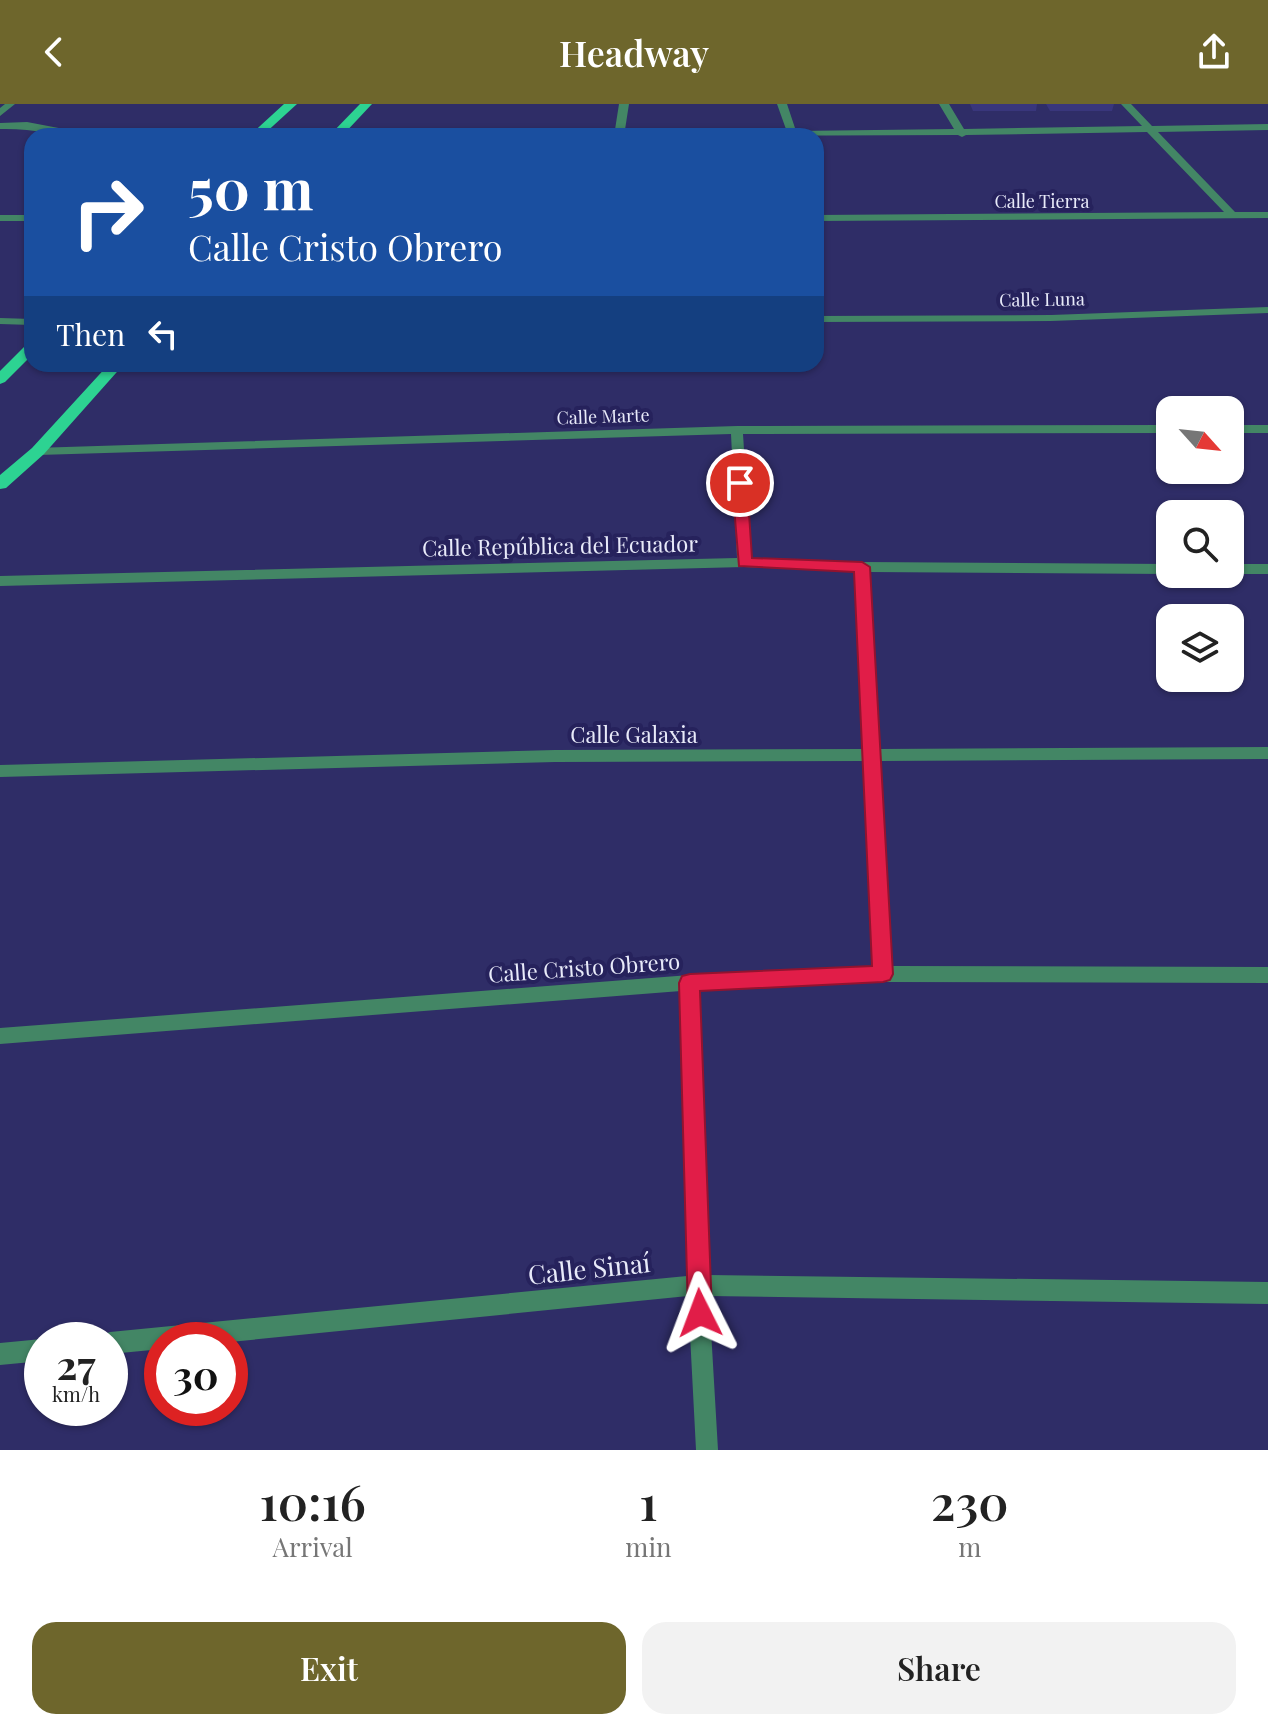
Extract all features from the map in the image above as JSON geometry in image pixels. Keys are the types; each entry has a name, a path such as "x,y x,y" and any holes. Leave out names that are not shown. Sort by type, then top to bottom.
{"main road":[{"path":"264,128 291,104"},
{"path":"343,128 366,104"},
{"path":"0,379 24,355"},
{"path":"0,484 38,451 110,372"}],"street":[{"path":"0,113 10,104"},
{"path":"620,128 624,104"},
{"path":"782,104 791,128"},
{"path":"944,104 962,134"},
{"path":"1126,104 1234,217"},
{"path":"0,126 43,128"},
{"path":"824,135 1268,127"},
{"name":"Calle Tierra","path":"824,218 1268,215"},
{"path":"0,218 24,218"},
{"name":"Calle Luna","path":"824,319 1051,318 1268,310"},
{"path":"0,321 24,322"},
{"name":"Calle Marte","path":"38,451 737,430 1156,429"},
{"path":"1244,429 1268,429"},
{"path":"737,430 744,562"},
{"name":"Calle República del Ecuador","path":"0,581 744,562 862,567 1156,569"},
{"path":"862,567 883,974"},
{"path":"1244,569 1268,569"},
{"name":"Calle Galaxia","path":"0,771 555,756 1268,753"},
{"name":"Calle Cristo Obrero","path":"0,1036 690,983 883,974 1268,975"},
{"path":"690,983 698,1285 707,1450"},
{"name":"Calle Sinaí","path":"128,1341 698,1285 1268,1293"},
{"path":"0,1354 24,1352"}],"route":[{"path":"700,1313 690,983 883,974 862,567 744,562 740,483"}]}
